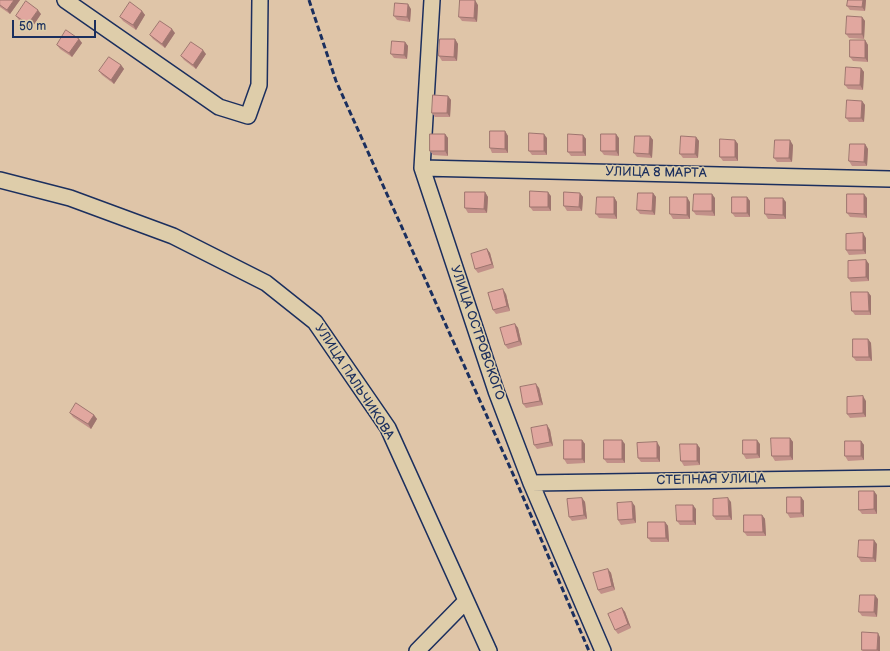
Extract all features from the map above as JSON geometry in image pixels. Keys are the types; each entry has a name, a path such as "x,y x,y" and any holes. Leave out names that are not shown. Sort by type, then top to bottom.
{"street":[{"path":"65,0 219,107 248,116 259,86 260,0"},
{"name":"УЛИЦА ОСТРОВСКОГО","path":"432,0 422,168 496,392 531,483 603,651"},
{"name":"УЛИЦА 8 МАРТА","path":"422,168 890,179"},
{"name":"УЛИЦА ПАЛЬЧИКОВА","path":"0,180 70,198 173,236 266,283 315,322 388,428 489,651"},
{"name":"СТЕПНАЯ УЛИЦА","path":"531,483 890,478"},
{"path":"417,651 466,601"}],"building":[{"path":"0,0 14,0 7,10 0,5"},
{"path":"460,0 475,0 474,18 459,17"},
{"path":"848,0 863,0 862,7 847,6"},
{"path":"26,1 38,10 28,24 16,16"},
{"path":"130,2 142,11 133,25 120,17"},
{"path":"395,3 408,4 407,17 394,16"},
{"path":"847,16 862,17 862,34 846,34"},
{"path":"160,21 172,29 162,44 150,35"},
{"path":"66,30 79,39 69,53 57,45"},
{"path":"440,39 455,39 454,57 439,56"},
{"path":"850,40 865,40 865,58 850,57"},
{"path":"392,41 405,42 404,55 391,54"},
{"path":"191,42 203,50 193,65 181,56"},
{"path":"109,57 121,65 111,80 99,71"},
{"path":"846,67 861,68 860,85 845,85"},
{"path":"433,95 448,96 447,113 432,113"},
{"path":"847,100 862,101 861,118 846,118"},
{"path":"490,131 505,131 505,149 490,148"},
{"path":"529,133 544,134 544,151 529,151"},
{"path":"430,134 445,134 445,151 430,151"},
{"path":"568,134 583,135 583,152 568,152"},
{"path":"601,134 616,134 616,151 601,151"},
{"path":"635,136 650,136 649,154 634,153"},
{"path":"681,136 696,137 695,154 680,154"},
{"path":"720,139 735,140 735,157 720,157"},
{"path":"775,140 790,140 789,158 774,158"},
{"path":"850,144 865,144 864,162 849,161"},
{"path":"530,191 548,192 548,207 530,207"},
{"path":"465,192 485,192 484,209 465,208"},
{"path":"564,192 580,193 579,207 564,206"},
{"path":"638,193 653,193 652,211 637,210"},
{"path":"694,194 712,194 712,211 693,211"},
{"path":"847,194 864,194 864,214 847,213"},
{"path":"597,197 614,197 614,214 596,214"},
{"path":"670,197 687,197 687,215 670,214"},
{"path":"732,197 747,197 747,213 732,213"},
{"path":"765,198 783,198 783,215 765,214"},
{"path":"863,233 863,250 846,250 846,234"},
{"path":"487,249 492,264 475,269 471,254"},
{"path":"866,260 866,277 848,278 848,261"},
{"path":"503,289 507,306 493,310 488,293"},
{"path":"851,292 868,292 869,311 852,311"},
{"path":"515,324 519,341 505,345 500,328"},
{"path":"853,339 868,339 869,357 853,357"},
{"path":"536,384 540,401 523,404 520,387"},
{"path":"863,396 863,413 847,414 847,397"},
{"path":"76,403 94,415 88,424 70,413"},
{"path":"547,425 550,442 534,445 531,428"},
{"path":"771,438 790,438 790,456 772,456"},
{"path":"564,440 582,440 582,459 564,459"},
{"path":"604,440 622,440 622,459 604,459"},
{"path":"743,440 757,440 757,454 743,454"},
{"path":"845,441 861,441 861,456 845,456"},
{"path":"657,442 657,458 638,458 637,443"},
{"path":"680,444 697,444 697,461 681,461"},
{"path":"859,491 874,491 874,509 859,510"},
{"path":"787,497 801,497 801,513 787,513"},
{"path":"582,498 584,515 569,517 567,499"},
{"path":"728,498 729,516 713,516 713,499"},
{"path":"632,502 633,519 618,520 617,503"},
{"path":"676,505 693,505 693,521 677,521"},
{"path":"744,515 762,515 763,532 744,532"},
{"path":"648,522 665,522 666,538 648,538"},
{"path":"859,540 874,540 873,558 858,557"},
{"path":"608,569 612,586 598,590 593,573"},
{"path":"860,595 875,595 874,612 859,612"},
{"path":"622,608 628,624 615,630 608,614"},
{"path":"862,632 878,633 877,650 862,650"}],"railway":[{"path":"309,0 336,81 517,483 589,651"}]}
